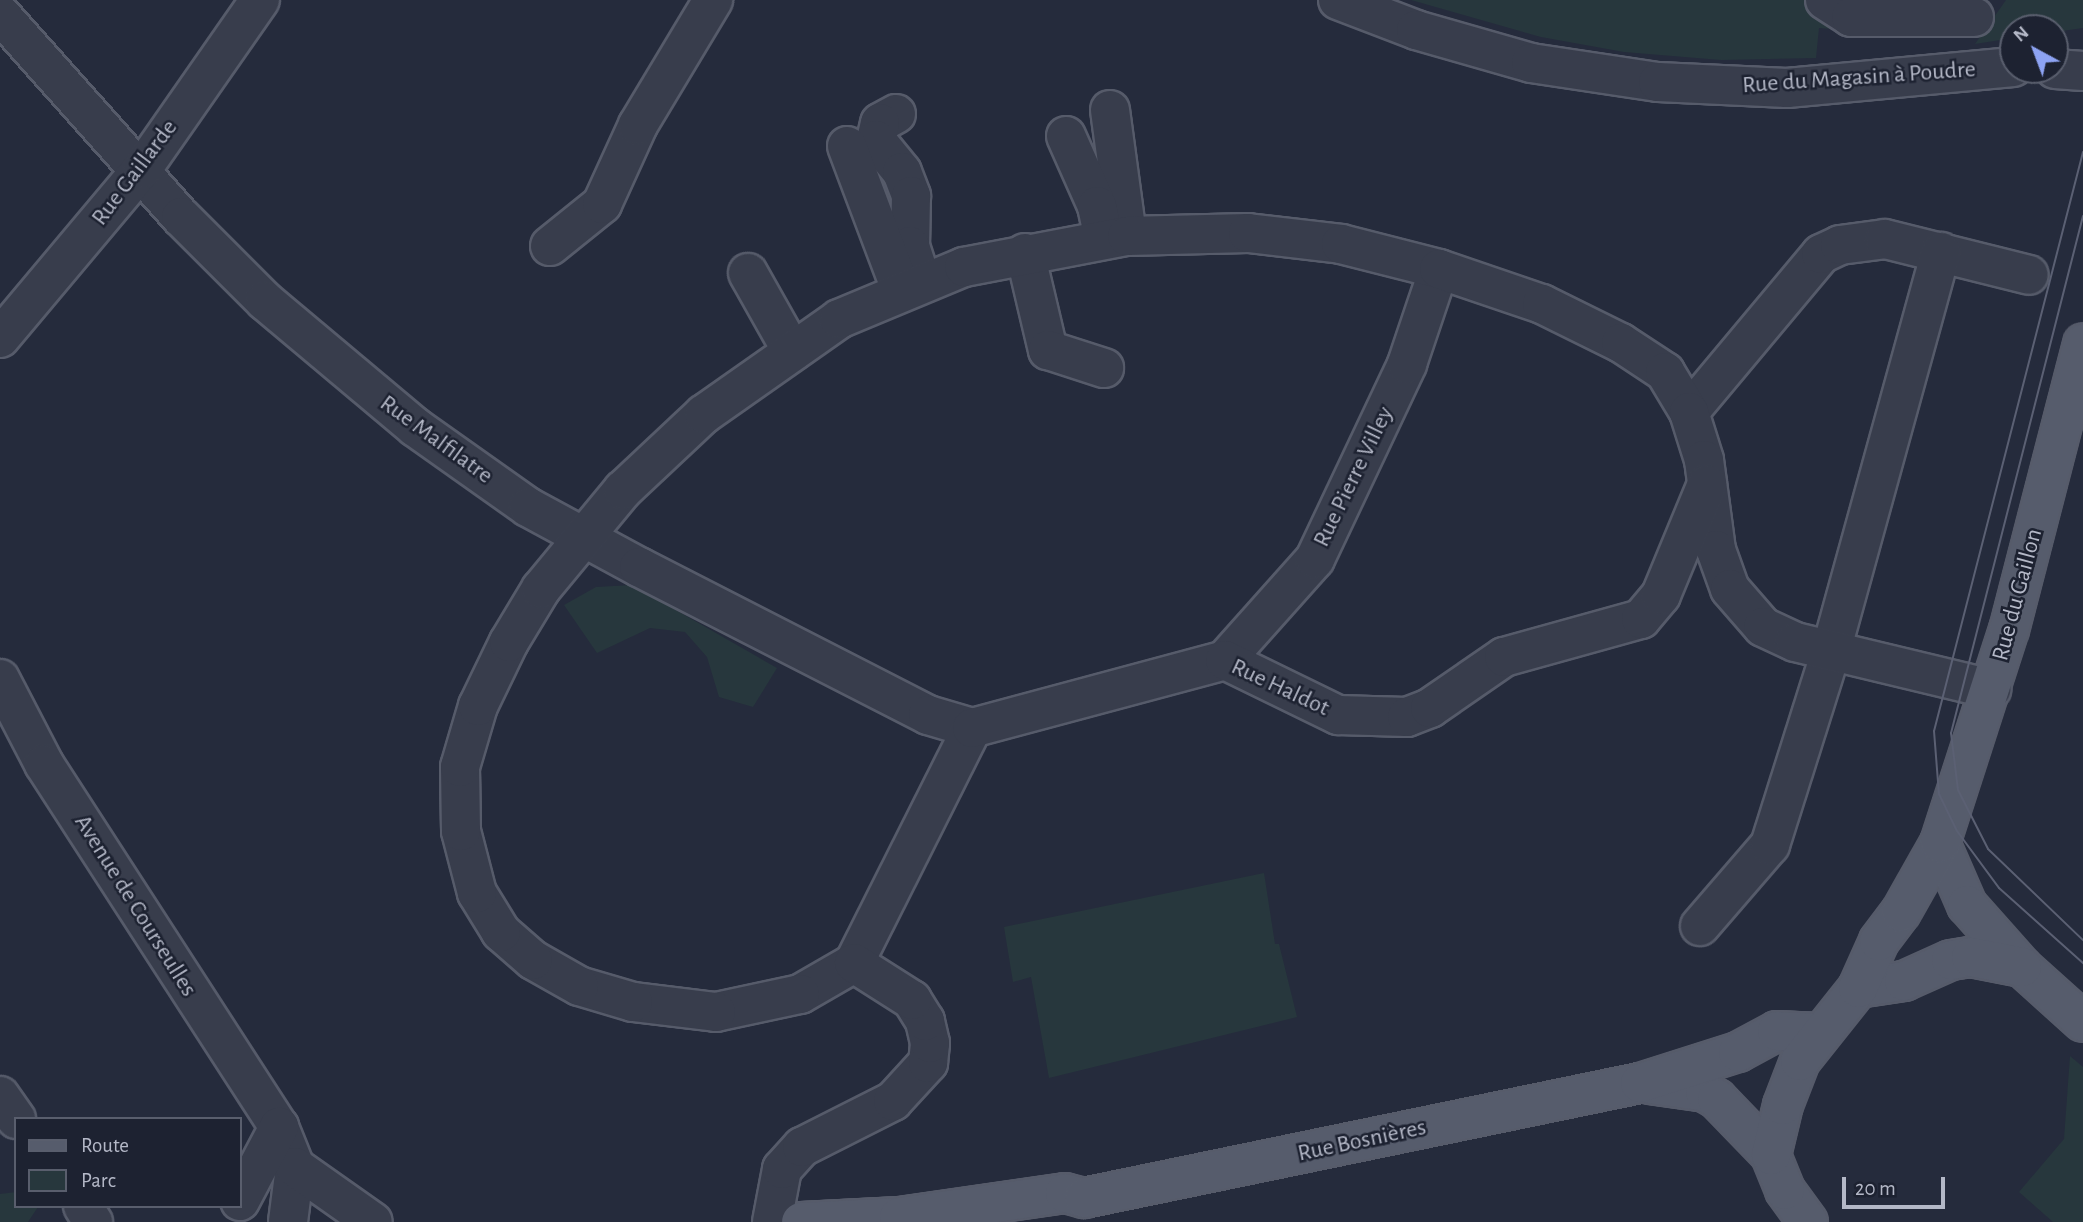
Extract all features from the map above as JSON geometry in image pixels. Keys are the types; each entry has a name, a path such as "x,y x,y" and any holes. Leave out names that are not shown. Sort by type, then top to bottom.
{"main road":[{"name":"Rue du Gaillon","path":"1772,1155 1789,1086 1820,1033 1858,988 1879,941 1901,912 1940,843 1991,689 2083,343"},
{"path":"1940,843 1967,905 2022,967 2083,1022"},
{"path":"1858,988 1904,981 1951,960 1971,957 2022,967"},
{"name":"Rue Bosnières","path":"801,1222 923,1218 1065,1193 1070,1210 1640,1083 1738,1052 1777,1031 1820,1033"},
{"name":"Rue Bosnières","path":"1640,1083 1705,1092 1728,1107 1772,1155"},
{"path":"1772,1155 1786,1190 1808,1222"}],"street":[{"name":"Rue Gaillarde","path":"0,338 142,169 260,0"},
{"path":"550,246 602,204 638,125 713,0"},
{"name":"Rue du Magasin à Poudre","path":"1338,0 1484,50 1585,72 1727,86 1787,88 1999,69"},
{"path":"1825,0 1851,17 1974,17"},
{"name":"Rue Malfilatre","path":"0,15 200,236 340,367 528,507 843,674 928,715 972,727"},
{"path":"1884,19 1893,80"},
{"path":"1110,110 1116,237"},
{"path":"896,114 880,123 876,140 902,172 911,196 909,246 912,287"},
{"path":"1066,136 1097,206 1116,237"},
{"path":"847,146 912,287"},
{"path":"972,727 855,963 800,994 716,1012 632,1003 579,986 533,960 501,932 477,893 461,831 460,767 478,706 509,642 541,589 623,490 704,414 839,319 964,267 1116,237 1248,233 1341,244 1438,268 1542,304 1621,342 1665,372 1689,412 1707,483 1716,550 1730,589 1763,627 1795,642 1991,689"},
{"path":"1689,412 1821,254 1867,239 1941,253 2029,275"},
{"path":"1026,253 1048,350 1104,368"},
{"path":"1700,926 1770,845 1831,650 1941,253"},
{"name":"Rue Pierre Villey","path":"1226,660 1315,559 1407,364 1438,268"},
{"path":"748,273 792,351"},
{"name":"Rue Haldot","path":"972,727 1226,660 1338,715 1408,717 1430,708 1504,657 1641,620 1661,595 1707,483"},
{"name":"Avenue de Courseulles","path":"0,680 44,764 279,1127 295,1167 288,1222"},
{"path":"772,1222 782,1169 802,1147 893,1101 928,1063 930,1042 925,1021 912,1000 855,963"},
{"path":"0,1096 15,1117"},
{"path":"242,1197 279,1127"},
{"path":"295,1167 373,1222"},
{"path":"222,1222 234,1208"}],"green space":[{"path":"1411,0 1820,0 1845,30 1819,28 1816,58 1721,60 1624,52 1541,37"},
{"path":"2006,0 2083,0 2083,28 2069,30 2069,14 1999,14 1999,40 1975,44"},
{"path":"632,585 777,668 753,707 719,697 707,657 685,632 650,628 597,653 564,605 596,587"},
{"path":"1264,873 1275,944 1279,944 1297,1017 1049,1078 1031,977 1013,982 1004,927"},
{"path":"2070,1056 2083,1067 2083,1222 2053,1222 2019,1192 2064,1139"},
{"path":"14,1192 14,1208 37,1208 28,1222 0,1222 0,1194"}],"tram line":[{"path":"2083,152 1934,731 1939,794 1957,831 1999,888 2083,963"},
{"path":"2083,216 1951,733 1958,790 1988,849 2083,940"}]}
